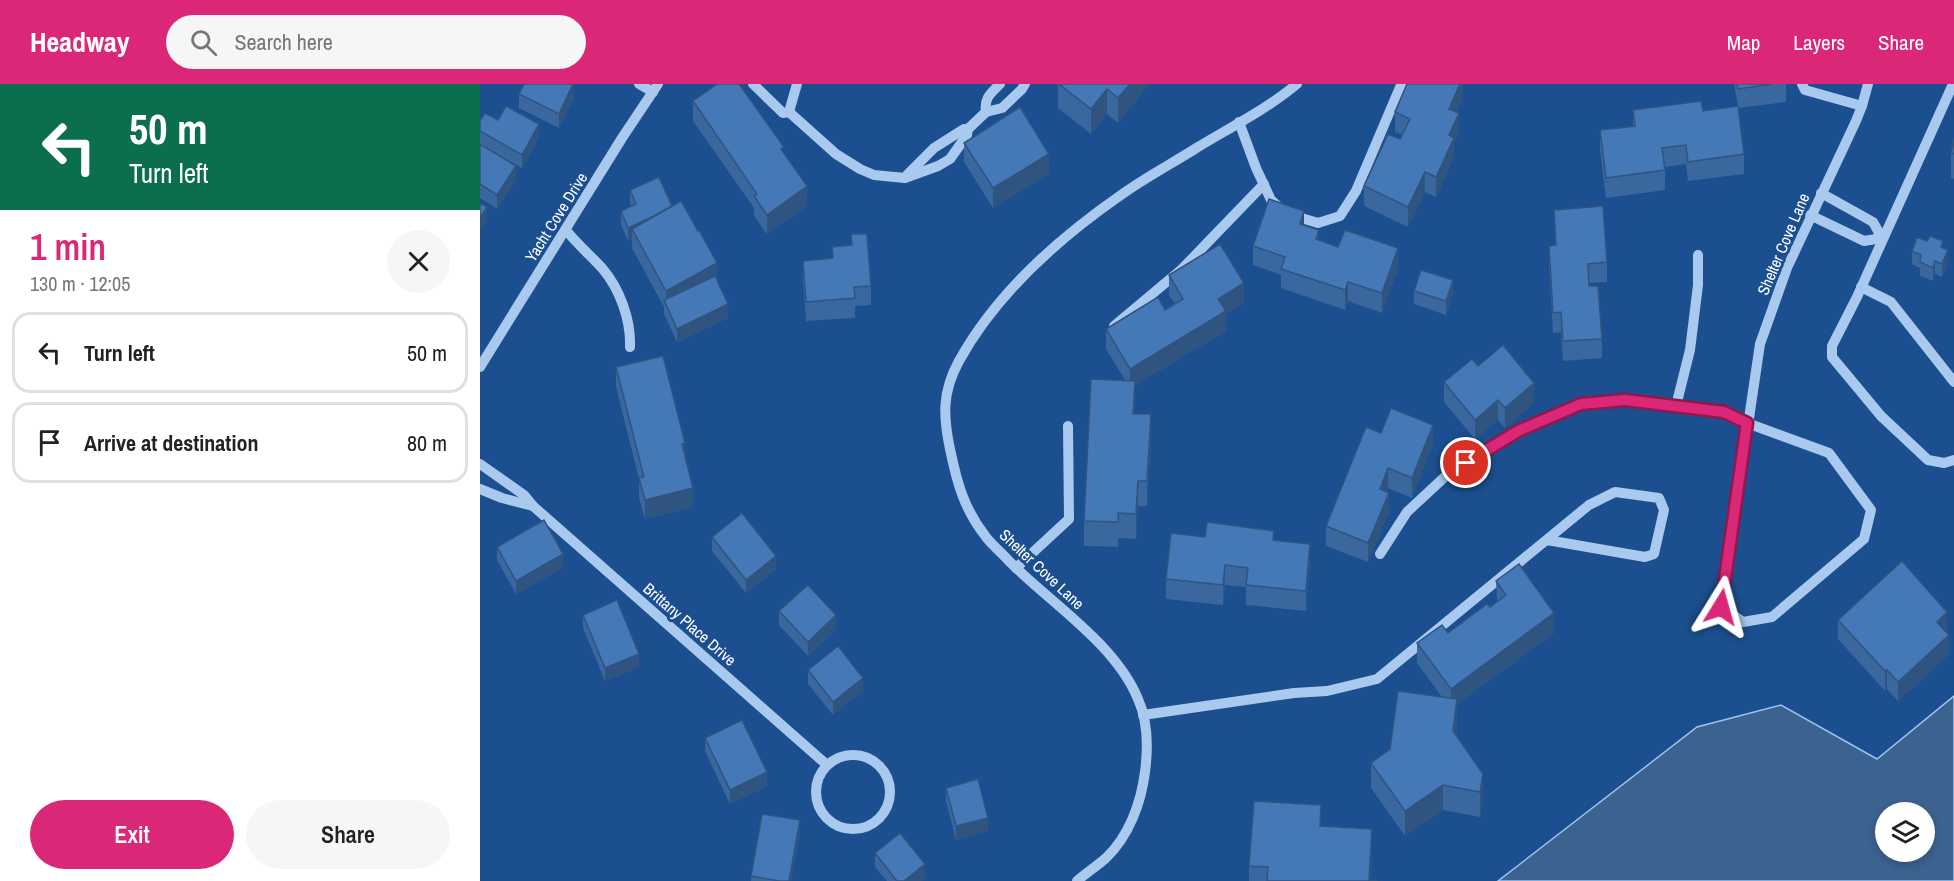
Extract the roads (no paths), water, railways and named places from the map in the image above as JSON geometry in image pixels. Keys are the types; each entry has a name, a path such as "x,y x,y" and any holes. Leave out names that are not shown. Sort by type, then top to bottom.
{"street":[{"path":"639,84 656,88"},
{"path":"753,84 783,113 789,112"},
{"path":"789,112 797,84"},
{"path":"986,112 985,102 988,95 1000,84"},
{"path":"789,112 836,154 860,169 874,175 905,178 950,159 962,143 968,129 986,112 1002,108 1025,84"},
{"name":"Shelter Cove Lane","path":"1077,881 1107,858 1118,845 1135,814 1143,791 1147,755 1143,715 1138,698 1127,678 1105,648 986,538 963,502 956,480 946,429 944,401 948,386 958,362 983,324 1023,277 1080,225 1122,194 1272,102 1297,84"},
{"path":"1802,84 1805,90 1863,106"},
{"name":"Shelter Cove Lane","path":"1747,423 1829,453 1871,510 1864,539 1772,617 1743,622 1721,607 1747,423 1760,344 1786,268 1863,106 1868,84"},
{"path":"1953,84 1861,288 1832,346 1832,357 1881,416 1928,460 1944,463 1954,460"},
{"path":"1239,122 1271,200 1285,213 1318,223 1340,216 1356,190 1401,85"},
{"name":"Yacht Cove Drive","path":"480,367 622,138 656,88"},
{"path":"905,178 934,148 964,129 968,129"},
{"path":"1107,332 1182,269 1264,184"},
{"path":"1821,193 1873,222 1882,238"},
{"path":"1810,215 1864,241 1882,238"},
{"path":"566,230 608,277 626,312 630,347"},
{"path":"1676,406 1690,350 1698,285 1698,255"},
{"path":"1861,288 1891,302 1954,382"},
{"path":"1380,554 1407,512 1449,473 1518,431 1581,404 1625,400 1724,412 1747,423"},
{"path":"1016,568 1069,519 1068,426"},
{"name":"Brittany Place Drive","path":"480,464 524,495 533,506 827,765"},
{"name":"Brittany Place Drive","path":"480,489 502,498 533,506"},
{"path":"1143,715 1294,693 1327,691 1377,679 1589,505 1615,492 1659,498 1664,510 1654,554 1645,557 1547,540"},
{"path":"849,754 860,755 874,761 885,773 890,788 889,804 884,814 867,827 851,829 836,825 824,816 817,802 816,786 819,775 827,765 849,754"}],"water":[{"path":"1954,696 1954,881 1498,881 1697,727 1781,705 1877,759"}]}
